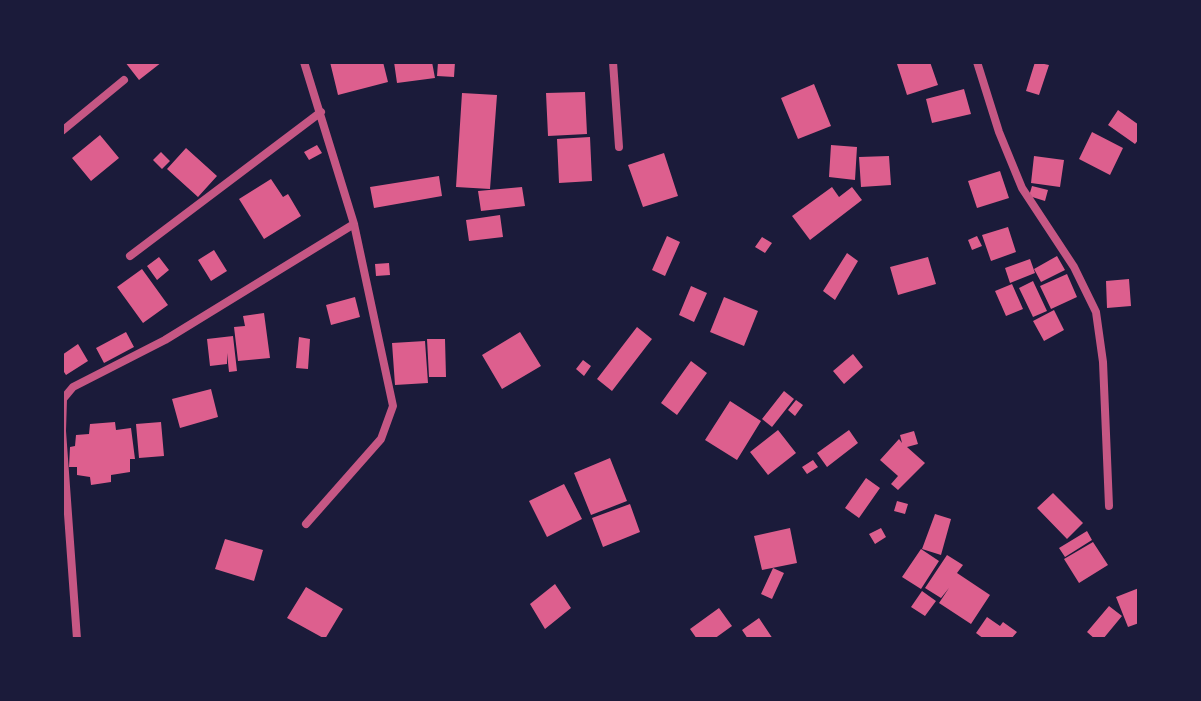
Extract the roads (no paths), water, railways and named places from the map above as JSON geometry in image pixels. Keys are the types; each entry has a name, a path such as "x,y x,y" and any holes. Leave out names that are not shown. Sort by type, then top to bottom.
{"street":[{"path":"304,62 354,224 393,406 381,439 306,524"},
{"path":"613,62 619,147"},
{"path":"977,62 999,132 1022,188 1074,267 1096,312 1103,362 1109,506"},
{"path":"62,131 124,80"},
{"path":"130,256 321,112"},
{"path":"77,639 62,431 63,399 73,387 165,340 354,224"}]}
